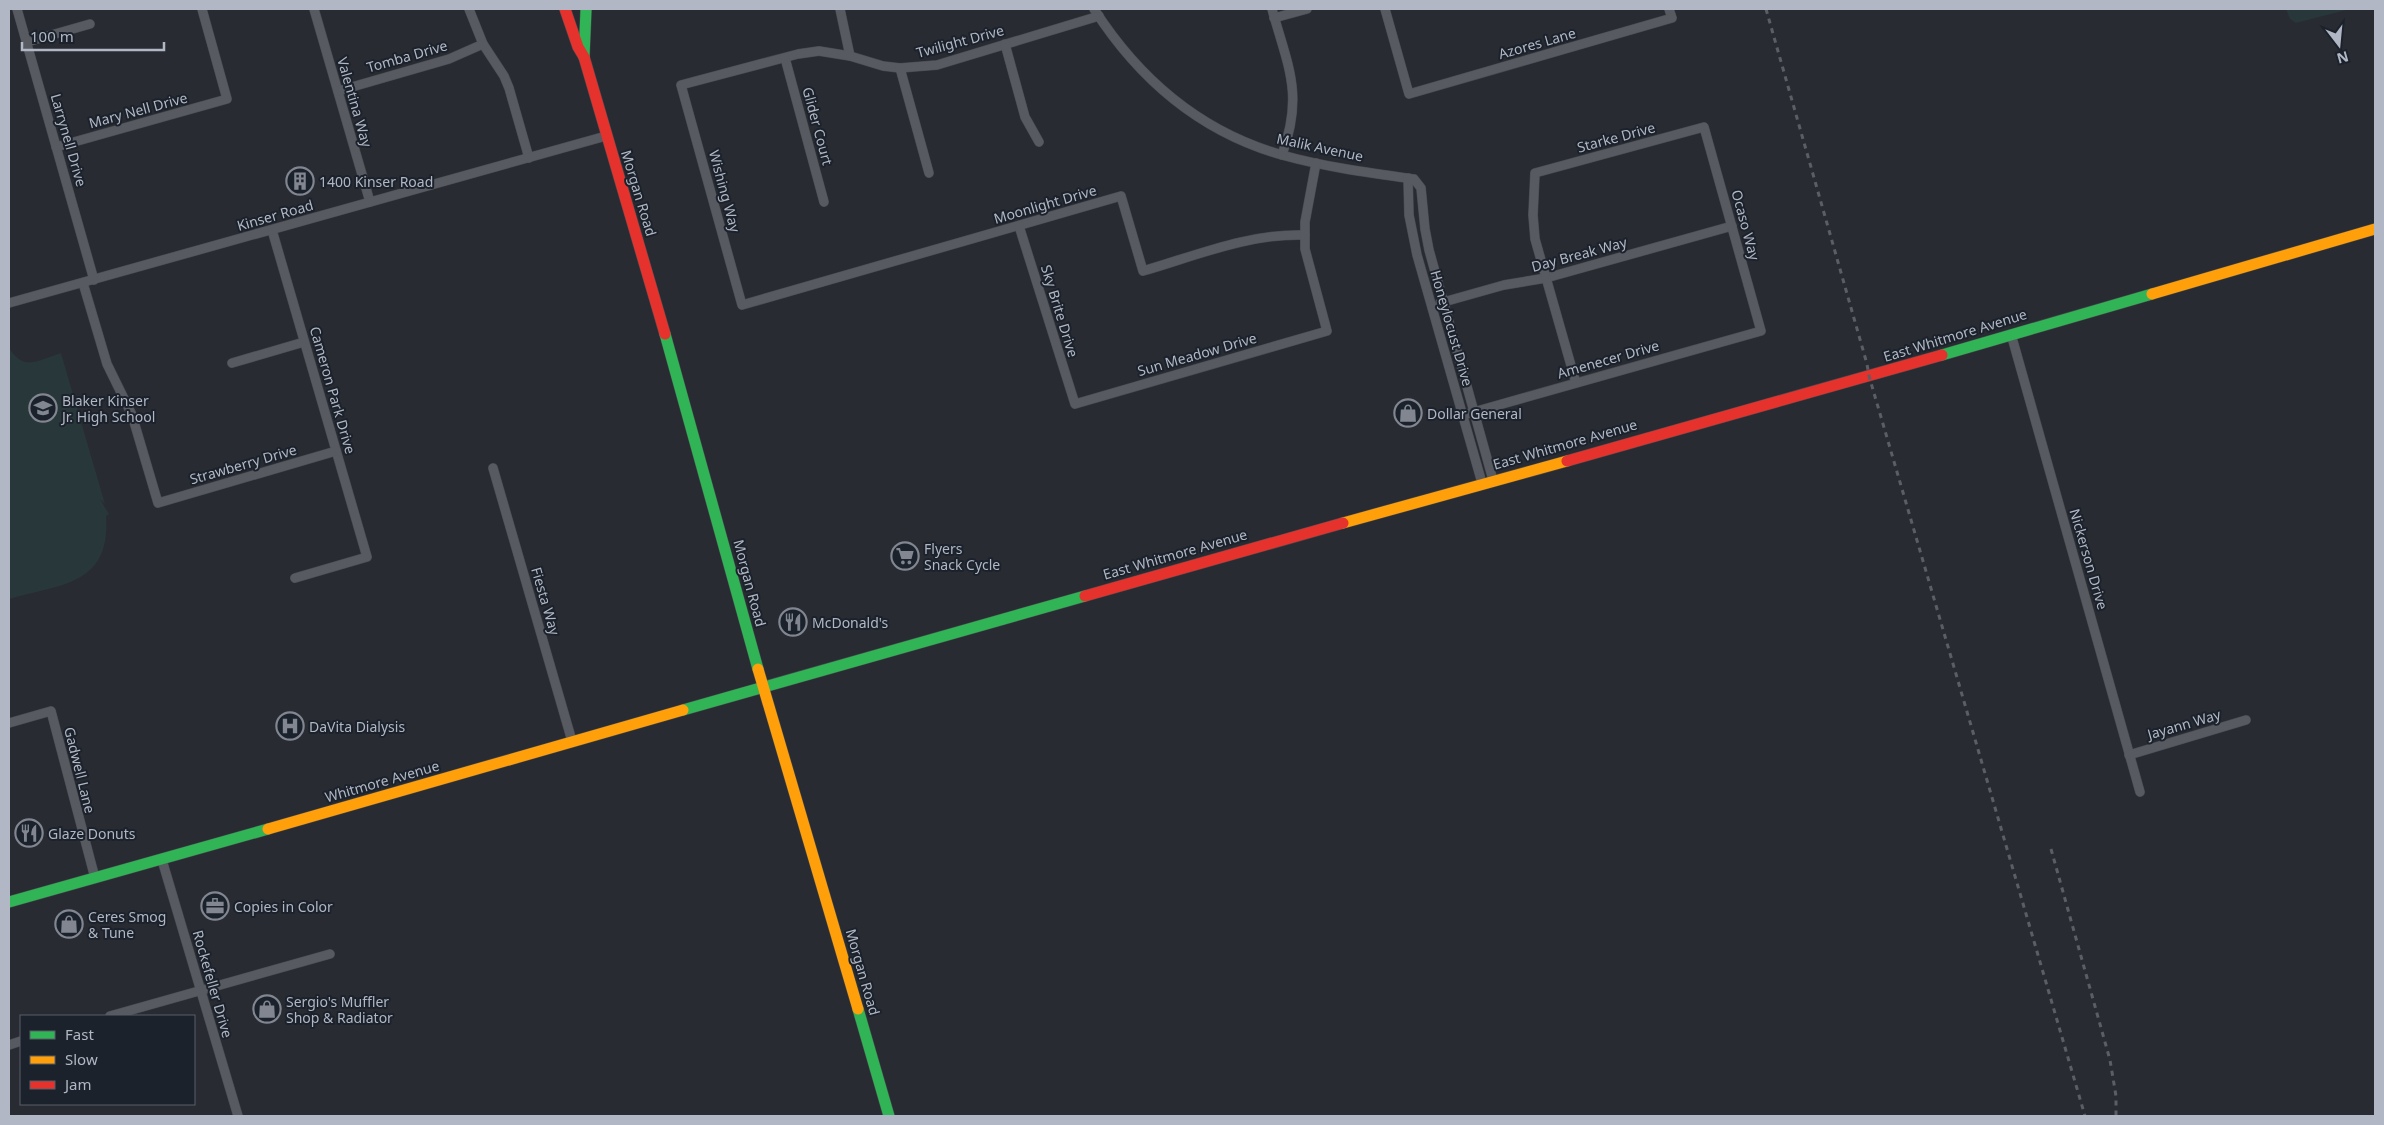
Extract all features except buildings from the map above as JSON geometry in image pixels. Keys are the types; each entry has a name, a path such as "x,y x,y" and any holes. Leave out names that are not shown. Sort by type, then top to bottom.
{"main road":[{"path":"566,9 578,13 587,9"},
{"name":"Morgan Road","path":"566,9 578,47 584,57 674,362 763,686 889,1116"},
{"name":"Morgan Road","path":"584,57 587,9"},
{"name":"East Whitmore Avenue","path":"763,686 1488,481 1869,376 2375,229"},
{"name":"Whitmore Avenue","path":"9,902 162,860 763,686"}],"street":[{"name":"Larrynell Drive","path":"17,9 94,280"},
{"name":"Mary Nell Drive","path":"56,147 227,100 202,9"},
{"name":"Valentina Way","path":"314,9 370,202"},
{"path":"470,9 483,44 504,76 509,88 529,158"},
{"path":"840,9 850,56"},
{"path":"1272,9 1291,76 1294,100 1293,120 1282,155"},
{"path":"1274,18 1307,9"},
{"name":"Azores Lane","path":"1384,9 1409,94 1672,18 1669,9"},
{"name":"Twilight Drive","path":"681,85 819,51 850,56 883,66 900,68 937,64 1005,44 1096,12"},
{"name":"Malik Avenue","path":"1096,12 1136,66 1180,104 1230,134 1282,155 1316,163 1411,178"},
{"path":"27,42 90,24"},
{"name":"Tomba Drive","path":"338,91 449,59 483,44"},
{"path":"1005,44 1025,117 1039,142"},
{"name":"Glider Court","path":"785,58 824,202"},
{"path":"900,68 929,173"},
{"name":"Wishing Way","path":"681,85 742,305"},
{"name":"Starke Drive","path":"1546,278 1535,239 1533,215 1535,173 1704,127"},
{"name":"Ocaso Way","path":"1704,127 1761,331"},
{"name":"Kinser Road","path":"9,303 606,136"},
{"path":"1305,235 1306,208 1316,163"},
{"name":"Honeylocust Drive","path":"1411,178 1421,188 1425,229 1474,411 1488,481"},
{"name":"Honeylocust Drive","path":"1411,178 1409,215 1417,255 1463,414 1488,481"},
{"name":"Moonlight Drive","path":"742,305 1121,196 1143,271 1256,238 1279,234 1305,235"},
{"name":"Sky Brite Drive","path":"1019,226 1074,404"},
{"name":"Day Break Way","path":"1432,305 1504,285 1546,278 1732,226"},
{"name":"Cameron Park Drive","path":"272,230 367,558 295,578"},
{"name":"Sun Meadow Drive","path":"1074,404 1327,331 1307,260 1305,235"},
{"path":"1546,278 1576,382"},
{"name":"Strawberry Drive","path":"83,283 110,373 132,415 158,503 336,451"},
{"name":"Amenecer Drive","path":"1463,414 1761,331"},
{"name":"Nickerson Drive","path":"2011,334 2140,792"},
{"path":"232,362 304,342"},
{"name":"Fiesta Way","path":"493,468 572,741"},
{"name":"Gadwell Lane","path":"9,723 51,711 95,878"},
{"name":"Jayann Way","path":"2129,755 2246,720"},
{"name":"Rockefeller Drive","path":"162,860 238,1116"},
{"path":"114,1015 330,954"}],"shaded area":[{"path":"2286,9 2350,9 2296,23 2290,19"},
{"name":"Blaker Kinser Jr. High School","path":"9,348 15,356 27,362 40,361 61,353 105,504 100,499 109,514 106,516 105,539 100,556 91,569 63,585 9,599"}],"railway":[{"path":"1766,9 1869,376 2085,1116"},
{"path":"2051,849 2110,1060 2116,1096 2116,1116"}],"traffic: fast":[{"path":"584,57 586,10"},
{"path":"1942,355 2152,294"},
{"path":"665,334 758,669"},
{"path":"683,710 1085,596"},
{"path":"9,902 268,829"},
{"path":"858,1009 889,1116"}],"traffic: slow":[{"path":"2152,294 2375,229"},
{"path":"1343,523 1567,461"},
{"path":"758,669 858,1009"},
{"path":"268,829 683,710"}],"traffic: jam":[{"path":"565,9 578,47 584,57 665,334"},
{"path":"1567,461 1942,355"},
{"path":"1085,596 1343,523"}],"place":[{"name":"1400 Kinser Road","path":"300,181"},
{"name":"Blaker Kinser Jr. High School","path":"43,408"},
{"name":"Dollar General","path":"1408,413"},
{"name":"Flyers Snack Cycle","path":"905,556"},
{"name":"McDonald's","path":"793,622"},
{"name":"DaVita Dialysis","path":"290,726"},
{"name":"Glaze Donuts","path":"29,833"},
{"name":"Copies in Color","path":"215,906"},
{"name":"Ceres Smog & Tune","path":"69,924"},
{"name":"Sergio's Muffler Shop & Radiator","path":"267,1009"}]}
